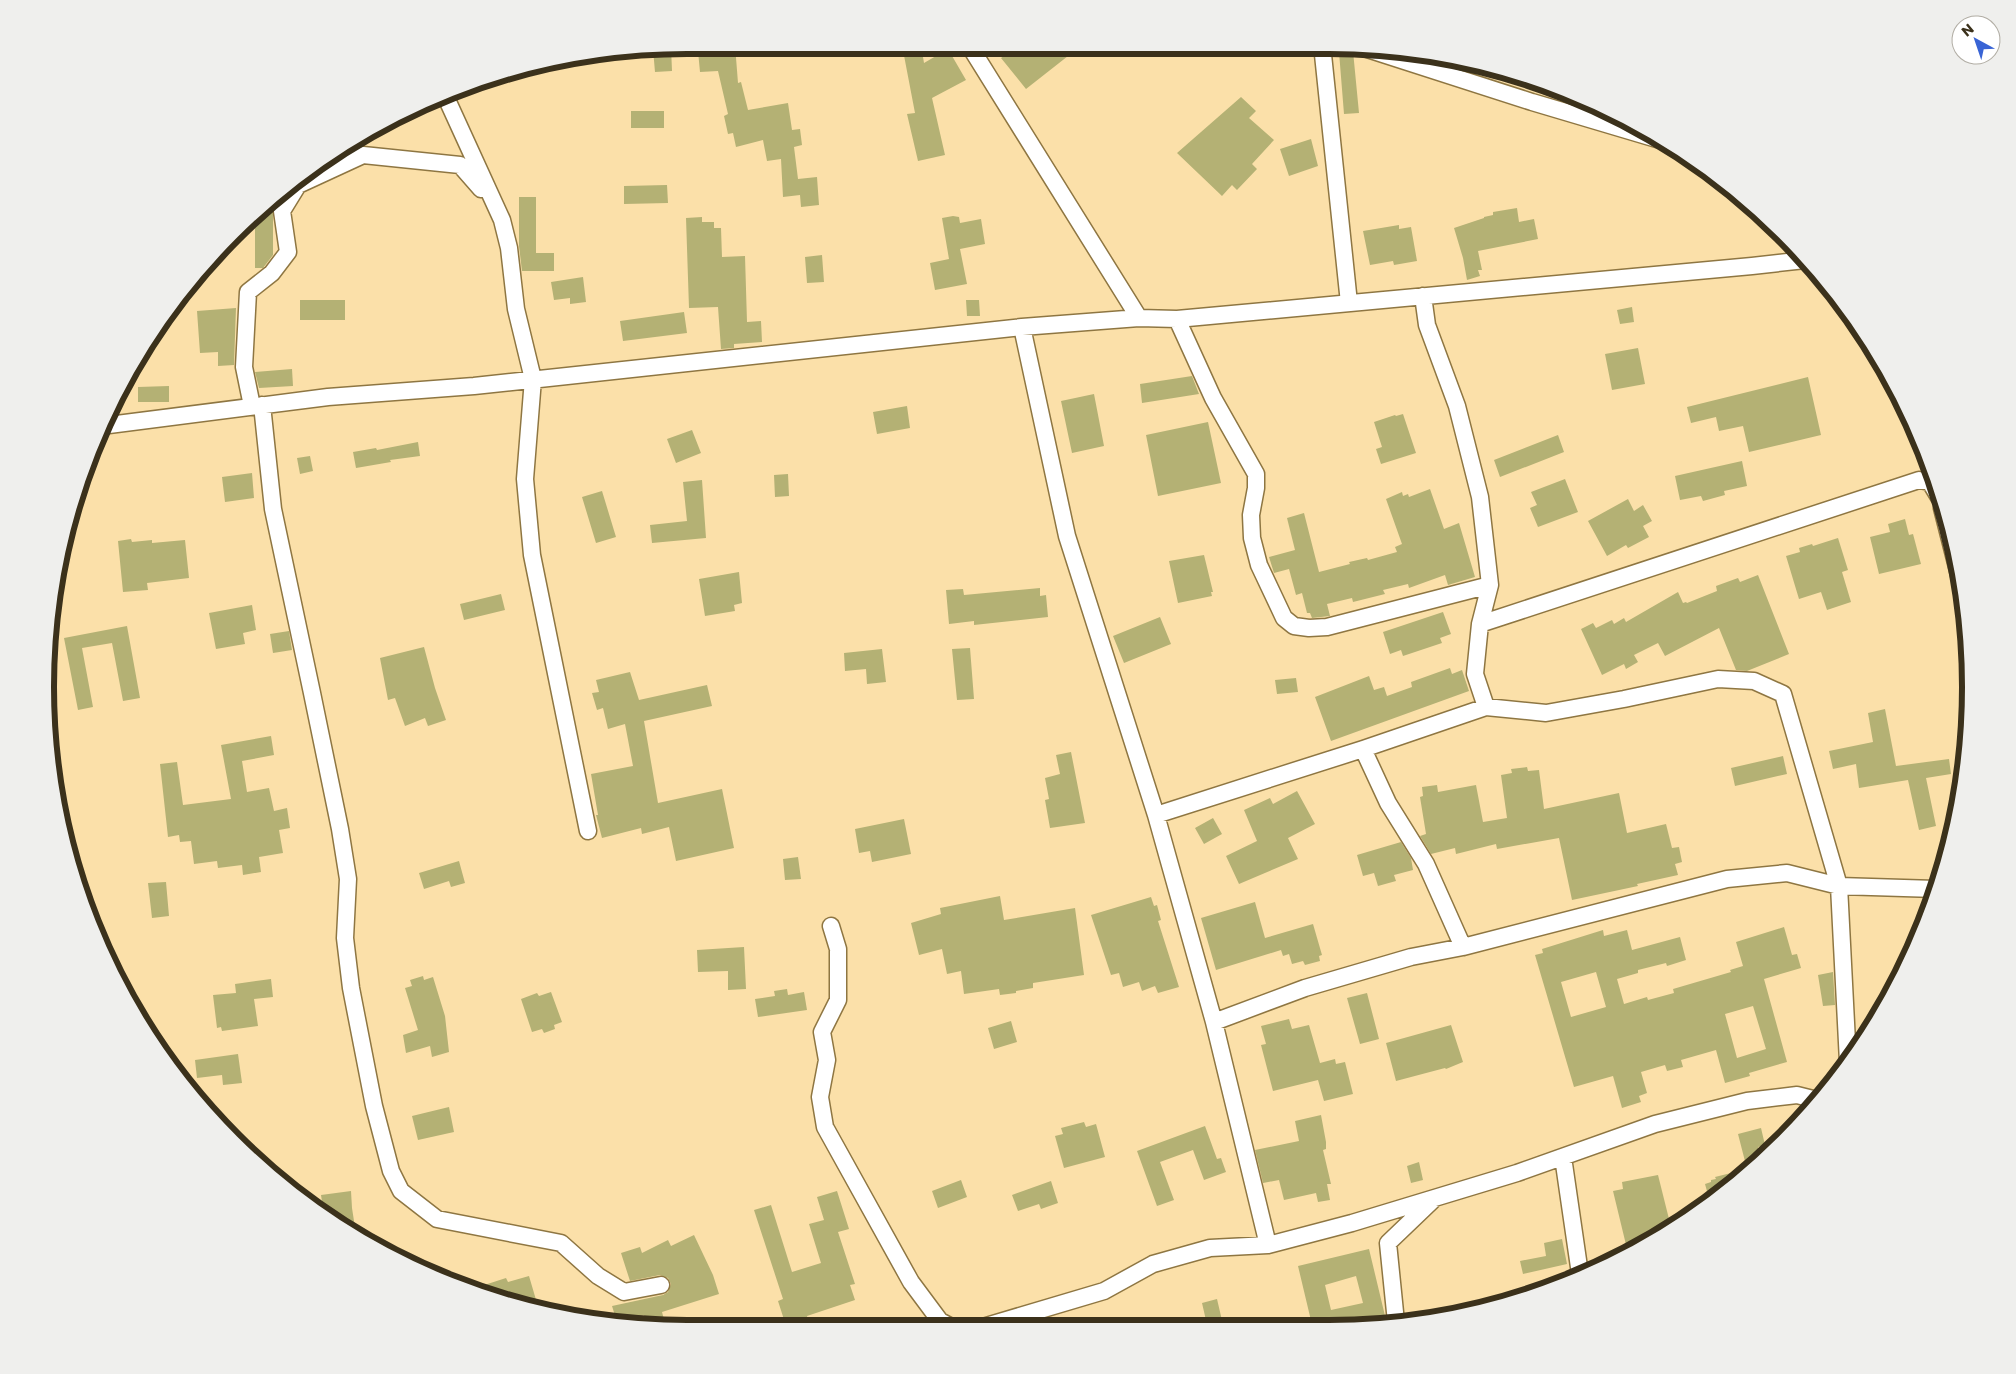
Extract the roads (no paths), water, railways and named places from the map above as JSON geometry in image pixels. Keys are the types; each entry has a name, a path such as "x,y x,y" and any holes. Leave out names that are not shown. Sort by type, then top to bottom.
{"street":[{"path":"975,54 1139,318"},
{"path":"1323,54 1349,303"},
{"path":"1391,57 1630,130"},
{"path":"448,101 502,220 508,248 516,309 533,379 525,479 532,555 588,831"},
{"path":"308,180 363,155 460,165 480,188 502,220"},
{"path":"294,191 282,210 288,252 272,273 248,292 244,367 257,405 274,509 348,879 345,938 350,988 374,1106 391,1171 401,1191 437,1219 561,1243 598,1276 624,1292 661,1285"},
{"path":"111,425 328,397 474,386 1022,327 1139,318 1177,319 1797,261"},
{"path":"1423,296 1427,326 1458,406 1480,497 1490,585 1480,624 1476,674 1486,707"},
{"path":"1177,319 1213,398 1256,474 1256,488 1251,515 1252,538 1259,565 1284,618 1294,626 1309,628 1327,627 1490,585"},
{"path":"1022,327 1067,536 1156,815 1214,1022 1268,1244"},
{"path":"1480,624 1919,480 1928,481"},
{"path":"1156,815 1363,749 1486,707 1546,714 1718,679 1754,681 1783,694 1838,886 1847,1050"},
{"path":"1363,749 1388,803 1426,864 1462,947"},
{"path":"1214,1022 1305,988 1411,957 1462,947 1727,879 1787,873 1838,886 1930,888"},
{"path":"831,926 838,949 838,1000 822,1032 827,1060 820,1097 825,1128 911,1282 939,1320"},
{"path":"1006,1320 1104,1291 1153,1264 1210,1248 1268,1244 1352,1222 1517,1173 1655,1124 1747,1101 1797,1095 1810,1098"},
{"path":"1563,1157 1579,1268"},
{"path":"1396,1316 1388,1243 1438,1196"}]}
